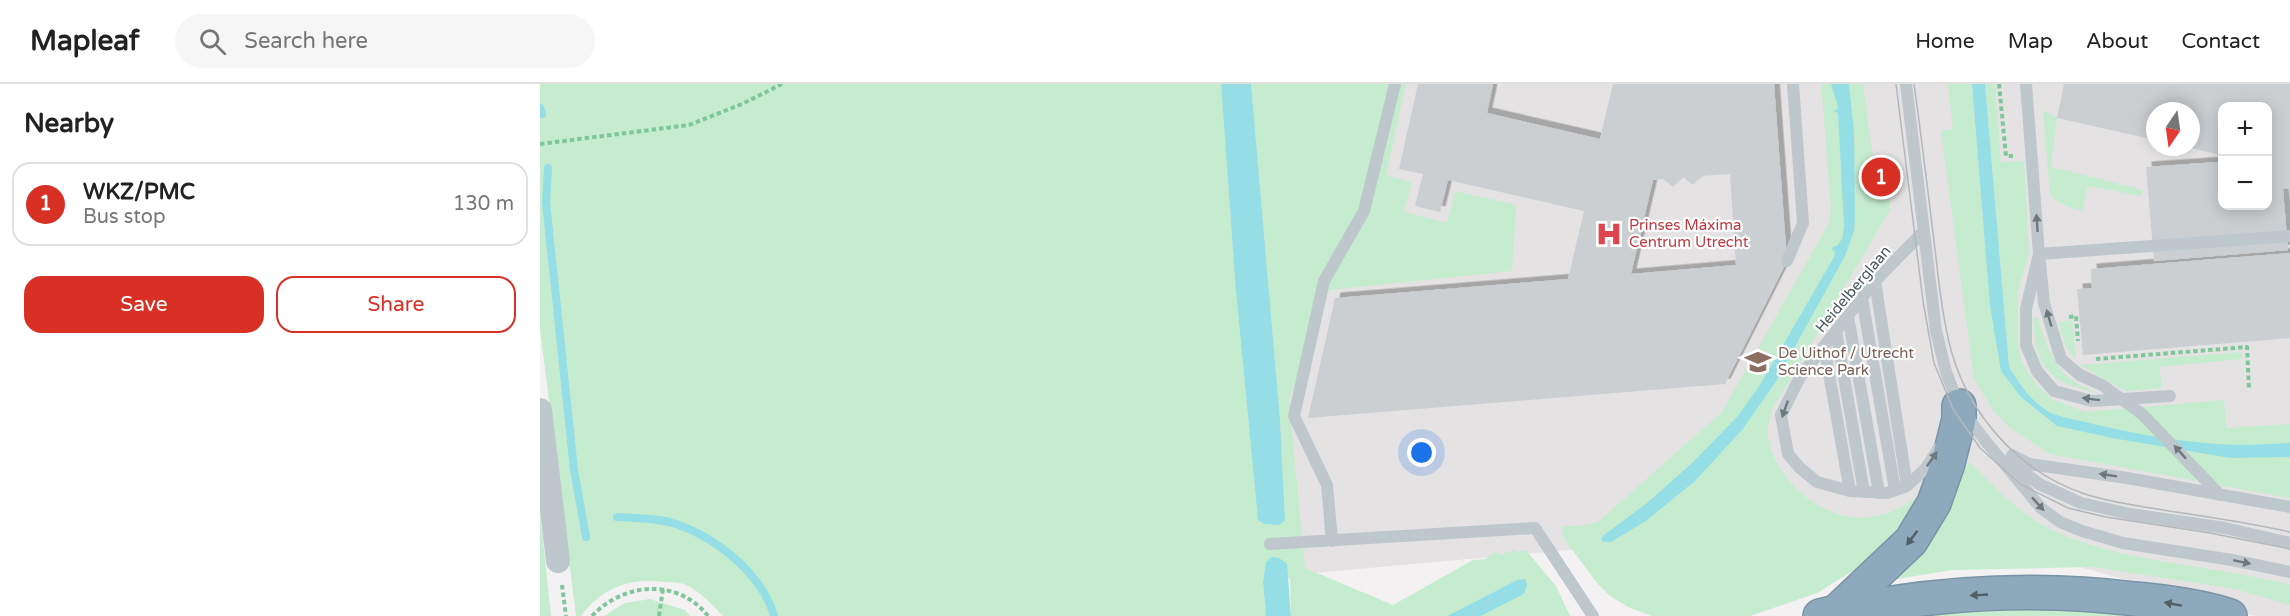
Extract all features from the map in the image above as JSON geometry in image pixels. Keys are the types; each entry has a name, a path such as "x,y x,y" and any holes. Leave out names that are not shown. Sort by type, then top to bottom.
{"highway":[{"path":"1829,614 1911,541 1934,503 1948,463 1959,419 1959,406"},
{"path":"1829,614 1932,597 2031,592 2093,594 2148,600 2216,611 2230,616"}],"street":[{"path":"540,410 558,561"}],"lane":[{"path":"1332,540 1328,485 1294,416 1324,281 1364,211 1395,84"},
{"path":"1787,261 1803,223 1793,84"},
{"path":"1906,84 1936,331 1946,372 1959,406 1987,443 2041,508 2060,522 2123,543 2232,560 2290,572"},
{"path":"2026,84 2044,303 2061,359 2080,375 2124,399 2155,425 2220,495"},
{"name":"Heidelberglaan","path":"1923,232 1875,281 1800,377 1781,414 1788,454 1817,482 1850,492 1879,493 1894,490 1907,486 1926,468 1938,452 1959,406"},
{"path":"2039,254 2290,236"},
{"path":"2039,254 2026,309 2026,345 2037,371 2054,391 2092,401 2170,396"},
{"path":"1875,281 1907,486"},
{"path":"1862,298 1894,490"},
{"path":"1848,316 1879,493"},
{"path":"1836,331 1864,492"},
{"path":"1824,346 1850,492"},
{"path":"1987,443 2029,464 2290,507"},
{"path":"1987,443 2039,484 2080,503 2130,514 2225,528 2290,543"},
{"path":"1270,544 1535,528 1593,616"}],"path":[{"path":"540,144 689,125 742,104 782,84"},
{"path":"592,616 602,605 614,598 630,591 650,589 663,589 688,597 708,616"},
{"path":"659,616 663,589"}],"shaded area":[{"name":"De Uithof / Utrecht Science Park","path":"1197,84 2290,84 2290,616 2255,616 1909,519 1247,579"}],"green space":[{"path":"540,84 1221,84 1236,291 1258,519 1268,524 1279,525 1285,519 1280,420 1251,84 1406,84 1386,175 1412,183 1404,212 1447,223 1455,191 1516,205 1512,271 1329,290 1289,400 1305,568 1393,605 1473,560 1485,559 1496,552 1501,555 1514,550 1518,552 1526,550 1556,586 1570,616 1481,616 1524,594 1517,580 1447,616 1291,616 1290,579 1266,562 1263,582 1266,616 723,616 705,598 684,584 652,581 628,583 608,591 589,606 581,616 576,616 540,329"},
{"path":"1821,84 1863,84 1876,181 1888,181 1890,210 1772,410 1768,437 1772,453 1791,483 1804,495 1819,506 1852,517 1869,517 1887,513 1909,503 1930,487 1882,553 1817,593 1750,616 1652,616 1630,608 1610,596 1597,583 1565,540 1562,526 1580,526 1598,522 1722,412 1829,223 1831,207"},
{"path":"1948,84 1972,84 1990,305 2009,367 1985,84 1995,84 2001,162 2024,161 2029,253 2018,291 2018,347 2023,364 2035,383 2050,398 2085,412 2224,400 2226,428 2290,424 2290,498 2050,454 2010,428 1993,410 1974,379 1941,131 1953,129"},
{"path":"2043,110 2057,118 2051,167 2143,190 2141,196 2088,186 2082,211 2057,201 2050,195"},
{"path":"2033,317 2038,318 2056,364 2072,380 2096,392 2066,383 2047,370 2037,348"},
{"path":"2072,320 2076,360 2066,347 2058,322"},
{"path":"2242,352 2242,359 2159,367 2162,388 2126,391 2080,365"},
{"path":"1970,462 2018,508 2050,529 2079,541 2138,557 2290,585 2290,605 2235,589 2094,567 1952,570 1879,582 1910,560 1930,541 1941,524 1959,478"},
{"path":"540,513 551,616 540,616"},
{"path":"650,599 685,610 690,616 604,616 625,603"},
{"path":"2019,599 2190,616 1882,616"}],"water":[{"path":"1221,84 1251,84 1280,420 1285,520 1279,525 1264,524 1258,520 1236,291"},
{"path":"1831,84 1849,84 1854,132 1855,218 1854,231 1845,256 1775,383 1742,430 1695,481 1646,521 1611,542 1603,542 1601,539 1604,535 1647,503 1692,463 1737,417 1760,385 1834,257 1835,251 1832,250 1842,239 1844,226 1838,113 1834,110 1838,107"},
{"path":"1972,84 1985,84 2009,367 2026,392 2049,412 2065,417 2129,432 2184,441 2239,445 2290,443 2290,457 2230,458 2057,426 2021,397 2001,371 1990,306"},
{"path":"1272,557 1279,558 1287,564 1291,616 1266,616 1263,582 1266,562"},
{"path":"1525,579 1527,584 1524,594 1481,616 1447,616 1517,580"}],"building":[{"name":"Prinses Máxima Centrum Utrecht","path":"1418,84 1493,84 1487,113 1600,139 1613,84 1774,84 1787,261 1725,384 1308,418 1335,298 1568,279 1584,211 1448,180 1440,212 1415,206 1423,174 1399,169","holes":["1730,174 1736,265 1631,274 1653,180 1663,179 1673,187 1683,177 1693,185 1701,176"]},
{"path":"2064,84 2290,84 2290,188 2283,189 2288,250 2154,261 2146,167 2218,162 2218,210 2272,210 2272,102 2218,102 2218,155 2200,150 2200,102 2146,102 2146,138 2057,118"},
{"path":"2290,253 2290,338 2083,355 2077,289 2092,288 2091,269"}],"waterway":[{"path":"540,108 542,114"},
{"path":"548,168 546,202 574,470 586,537"},
{"path":"617,517 669,522 707,538 736,559 749,572 768,601 774,616"}],"tram line":[{"path":"1896,84 1923,301 1934,363 1953,409 1980,448 2020,484 2068,508 2106,517 2210,533 2290,549"},
{"path":"1914,84 1940,292 1951,350 1970,397 2000,438 2018,456 2039,471 2085,494 2127,504 2290,532"}],"place":[{"name":"WKZ/PMC","path":"1881,177"},
{"name":"Prinses Máxima Centrum Utrecht","path":"1609,234"},
{"name":"De Uithof / Utrecht Science Park","path":"1758,362"}]}
